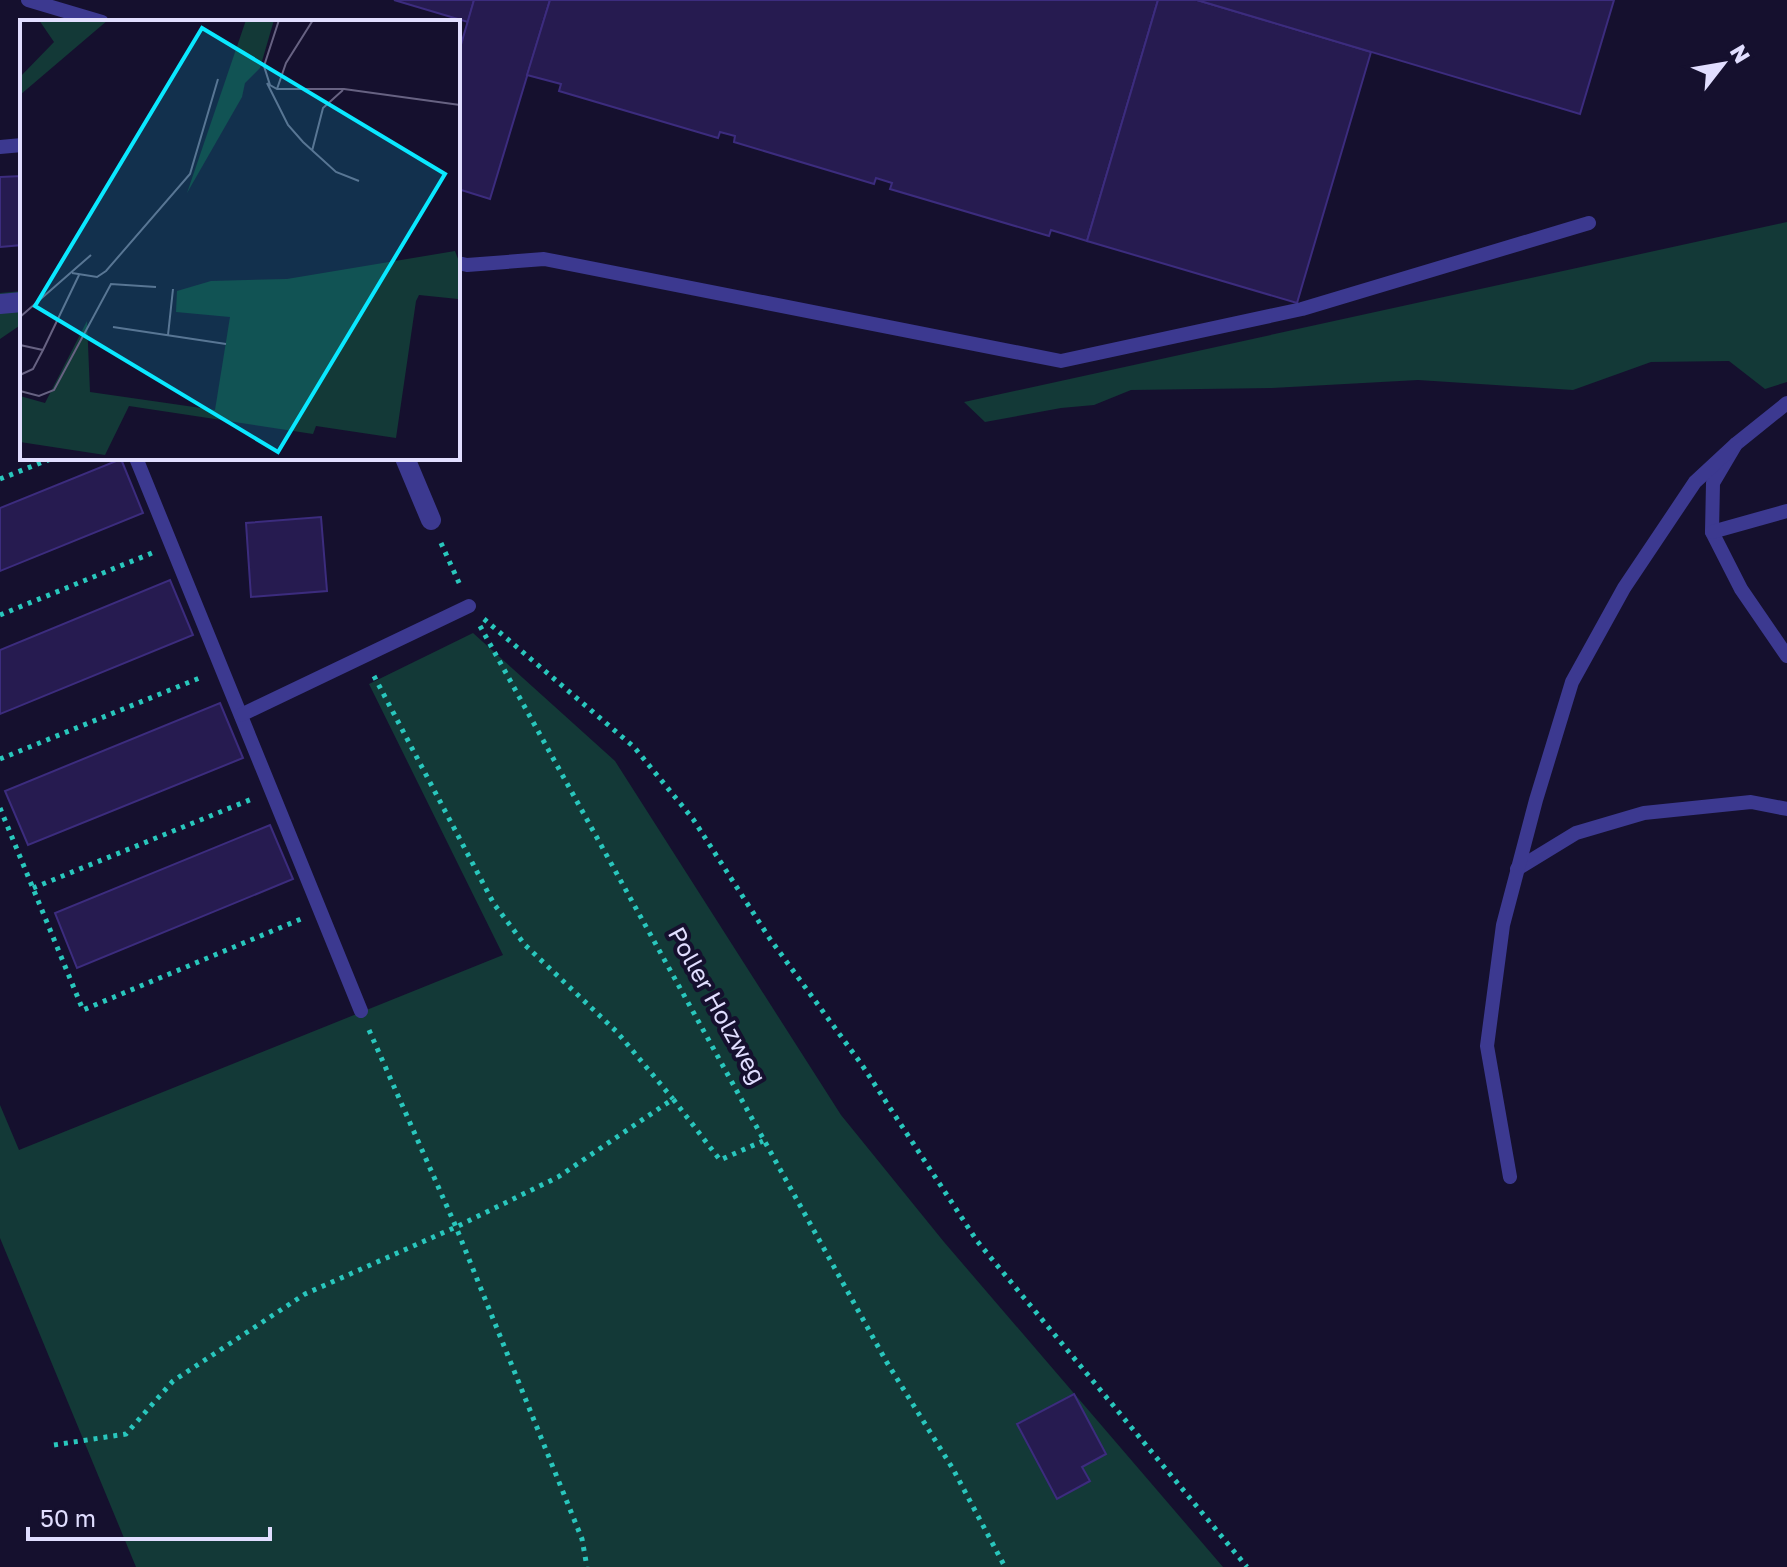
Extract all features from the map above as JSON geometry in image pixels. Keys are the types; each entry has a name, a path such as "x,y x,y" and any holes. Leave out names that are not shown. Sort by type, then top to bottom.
{"street":[{"path":"0,304 20,302"},
{"path":"406,460 431,520"}],"lane":[{"path":"28,0 95,20"},
{"path":"0,147 20,145"},
{"path":"460,263 544,259 1061,361 1302,309 1589,223"},
{"path":"1510,1177 1487,1046 1503,925 1572,682 1624,588 1695,482 1787,403"},
{"path":"1736,444 1713,483 1712,532 1741,589 1787,656"},
{"path":"137,460 361,1011"},
{"path":"1712,532 1787,511"},
{"path":"241,715 469,606"},
{"path":"1517,869 1576,833 1644,813 1751,802 1787,809"}],"path":[{"path":"0,479 48,460"},
{"name":"Poller Holzweg","path":"431,520 469,606 763,1141 886,1361 953,1469 1005,1567"},
{"path":"0,615 171,545"},
{"path":"499,632 634,747 693,819 770,939 862,1065 977,1241 1247,1567"},
{"path":"363,657 494,904 525,945 617,1032 720,1160 763,1141"},
{"path":"0,759 222,669"},
{"path":"33,888 272,791"},
{"path":"0,808 83,1010 320,911"},
{"path":"361,1011 456,1227 582,1539 587,1567"},
{"path":"54,1445 126,1434 173,1381 305,1294 456,1227 558,1177 673,1099"}],"green space":[{"path":"1787,222 1787,382 1765,389 1729,361 1651,362 1573,390 1418,380 1272,388 1131,390 1094,405 985,422 964,402"},
{"path":"20,291 20,325 0,339 0,293"},
{"path":"473,633 615,761 841,1115 944,1242 1223,1567 136,1567 0,1238 0,1105 19,1150 503,955 369,684"}],"building":[{"path":"394,0 474,0 468,22"},
{"path":"474,0 550,0 490,199 460,190 460,48"},
{"path":"550,0 1158,0 1087,241 1051,230 1049,236 890,189 892,183 876,178 874,184 734,142 735,136 720,132 718,138 559,91 561,84 527,75"},
{"path":"1158,0 1197,0 1371,52 1297,303 1087,241"},
{"path":"1197,0 1614,0 1580,114"},
{"path":"20,176 20,245 0,247 0,177"},
{"path":"121,460 143,513 0,571 0,508"},
{"path":"321,517 327,591 251,597 246,523"},
{"path":"170,580 193,635 0,714 0,650"},
{"path":"220,703 243,758 28,845 5,791"},
{"path":"270,825 293,879 77,968 55,913"},
{"path":"1074,1394 1106,1454 1082,1467 1090,1481 1057,1499 1017,1424"}]}
